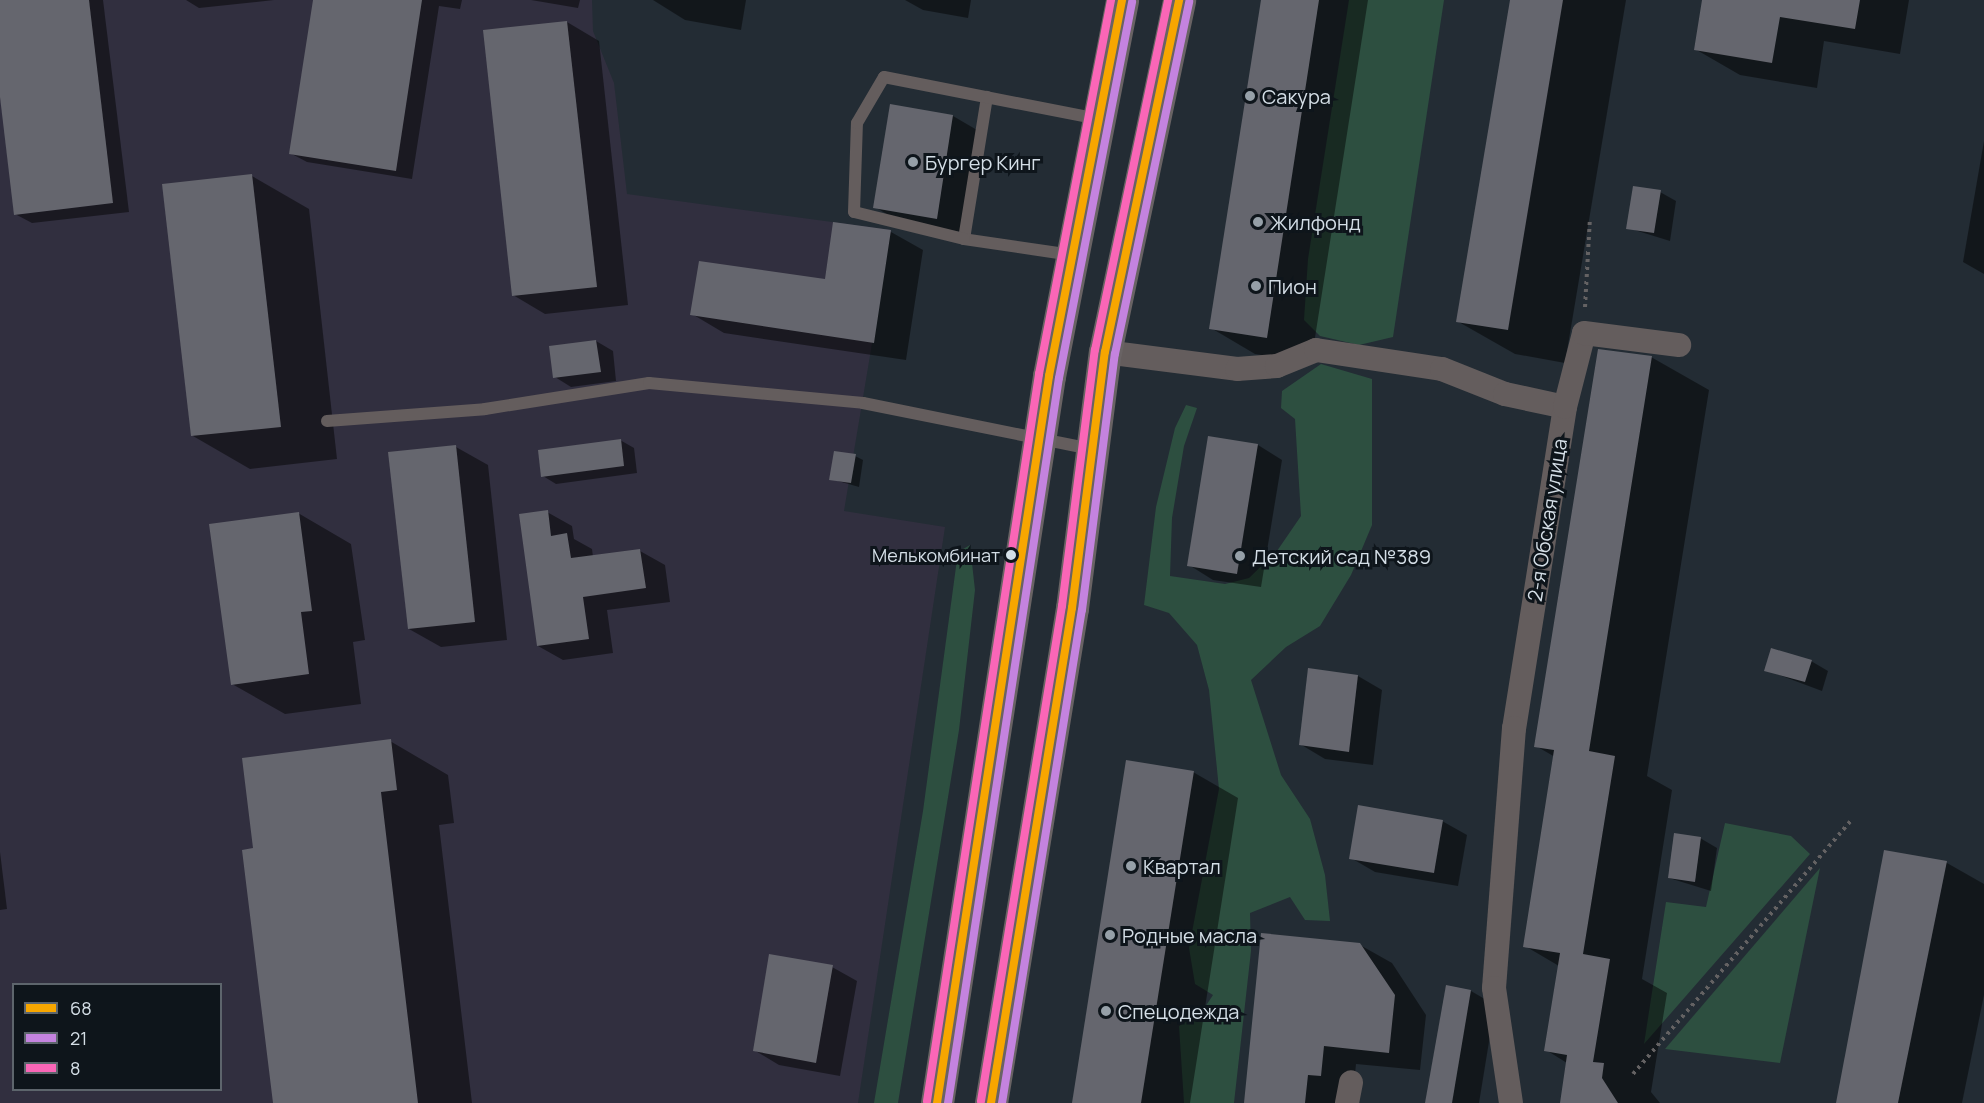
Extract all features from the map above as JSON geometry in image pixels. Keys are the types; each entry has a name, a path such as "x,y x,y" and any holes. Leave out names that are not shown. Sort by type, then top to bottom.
{"highway":[{"path":"937,1103 1039,438 1122,0"},
{"path":"991,1103 1096,450 1105,352 1179,0"}],"street":[{"path":"1584,333 1679,345"},
{"name":"2-я Обская улица","path":"1511,1103 1494,976 1514,728 1565,407 1584,333"},
{"path":"1105,352 1238,369 1277,366 1316,350 1442,369 1505,394 1565,407"}],"lane":[{"path":"1073,255 964,239 854,212 857,123 884,77 1099,119"},
{"path":"964,239 987,97"},
{"path":"327,421 485,409 649,383 863,403 1096,450"}],"path":[{"path":"1584,333 1590,218"},
{"path":"1633,1074 1852,819"}],"shaded area":[{"path":"0,0 592,0 593,31 614,83 627,194 891,230 844,511 945,527 858,1103 0,1103"}],"green space":[{"path":"1349,0 1444,0 1393,337 1359,345 1320,336 1304,320 1308,259"},
{"path":"1321,364 1372,379 1372,525 1351,575 1320,626 1286,647 1251,680 1281,775 1310,819 1325,875 1330,921 1305,920 1290,897 1250,913 1251,951 1234,1103 1184,1103 1179,1026 1201,1013 1213,995 1195,984 1189,948 1219,789 1209,690 1197,645 1169,613 1144,605 1156,507 1175,428 1186,405 1197,408 1184,446 1172,518 1170,576 1225,584 1249,578 1277,551 1301,516 1295,419 1281,408 1282,391"},
{"path":"970,545 975,590 959,730 898,1103 874,1103 923,811 958,552"},
{"path":"1725,823 1791,836 1810,854 1644,1044 1666,902 1706,907"},
{"path":"1820,868 1780,1063 1665,1049"}],"building":[{"path":"0,0 89,0 113,203 14,215 0,97"},
{"path":"313,0 422,0 396,171 289,154"},
{"path":"1261,0 1319,0 1267,338 1209,329"},
{"path":"1510,0 1563,0 1508,330 1456,322"},
{"path":"1702,0 1860,0 1855,29 1780,17 1772,63 1694,50"},
{"path":"567,21 597,287 512,296 483,30"},
{"name":"Бургер Кинг","path":"890,104 953,115 937,219 873,208"},
{"path":"252,174 281,427 191,436 162,184"},
{"path":"1633,186 1661,190 1654,233 1626,229"},
{"path":"833,222 891,230 874,343 690,315 699,261 825,279"},
{"path":"596,340 601,372 553,378 549,346"},
{"path":"1598,349 1652,356 1589,751 1615,756 1583,954 1610,959 1593,1062 1604,1063 1602,1078 1618,1103 1560,1103 1567,1055 1544,1051 1560,953 1523,947 1554,750 1534,747"},
{"path":"1208,436 1258,444 1237,574 1187,566"},
{"path":"621,439 624,466 541,477 538,450"},
{"path":"456,445 475,622 408,629 388,452"},
{"path":"834,451 856,454 851,483 829,480"},
{"path":"548,510 551,536 567,533 571,558 640,549 646,588 583,597 589,639 537,646 519,514"},
{"path":"299,512 312,611 301,612 309,674 231,685 209,524"},
{"path":"1771,648 1812,660 1805,682 1764,671"},
{"path":"1308,668 1358,675 1349,752 1299,745"},
{"path":"391,739 397,790 381,792 418,1103 273,1103 242,850 253,848 242,758"},
{"path":"1126,760 1194,771 1141,1103 1072,1103"},
{"path":"1358,805 1443,820 1434,873 1349,859"},
{"path":"1674,833 1701,837 1695,882 1668,878"},
{"path":"1884,850 1947,861 1898,1103 1836,1103"},
{"path":"1261,933 1360,943 1395,995 1389,1053 1324,1046 1321,1076 1308,1075 1305,1103 1244,1103"},
{"path":"769,954 833,965 816,1063 753,1051"},
{"path":"1446,985 1471,990 1452,1103 1425,1103"}],"transit line":[{"name":"8","path":"927,1101 1039,374 1111,0"},
{"name":"68","path":"937,1103 1049,376 1122,0"},
{"name":"8","path":"981,1101 1062,606 1095,350 1168,0"},
{"name":"68","path":"991,1103 1072,608 1105,352 1179,0"},
{"name":"21","path":"948,1103 1059,378 1132,2"},
{"name":"21","path":"1002,1103 1082,610 1115,354 1189,2"}],"place":[{"name":"Сакура","path":"1250,96"},
{"name":"Бургер Кинг","path":"913,162"},
{"name":"Жилфонд","path":"1258,222"},
{"name":"Пион","path":"1256,286"},
{"name":"Мелькомбинат","path":"1011,555"},
{"name":"Детский сад №389","path":"1240,556"},
{"name":"Квартал","path":"1131,866"},
{"name":"Родные масла","path":"1110,935"},
{"name":"Спецодежда","path":"1106,1011"}]}
